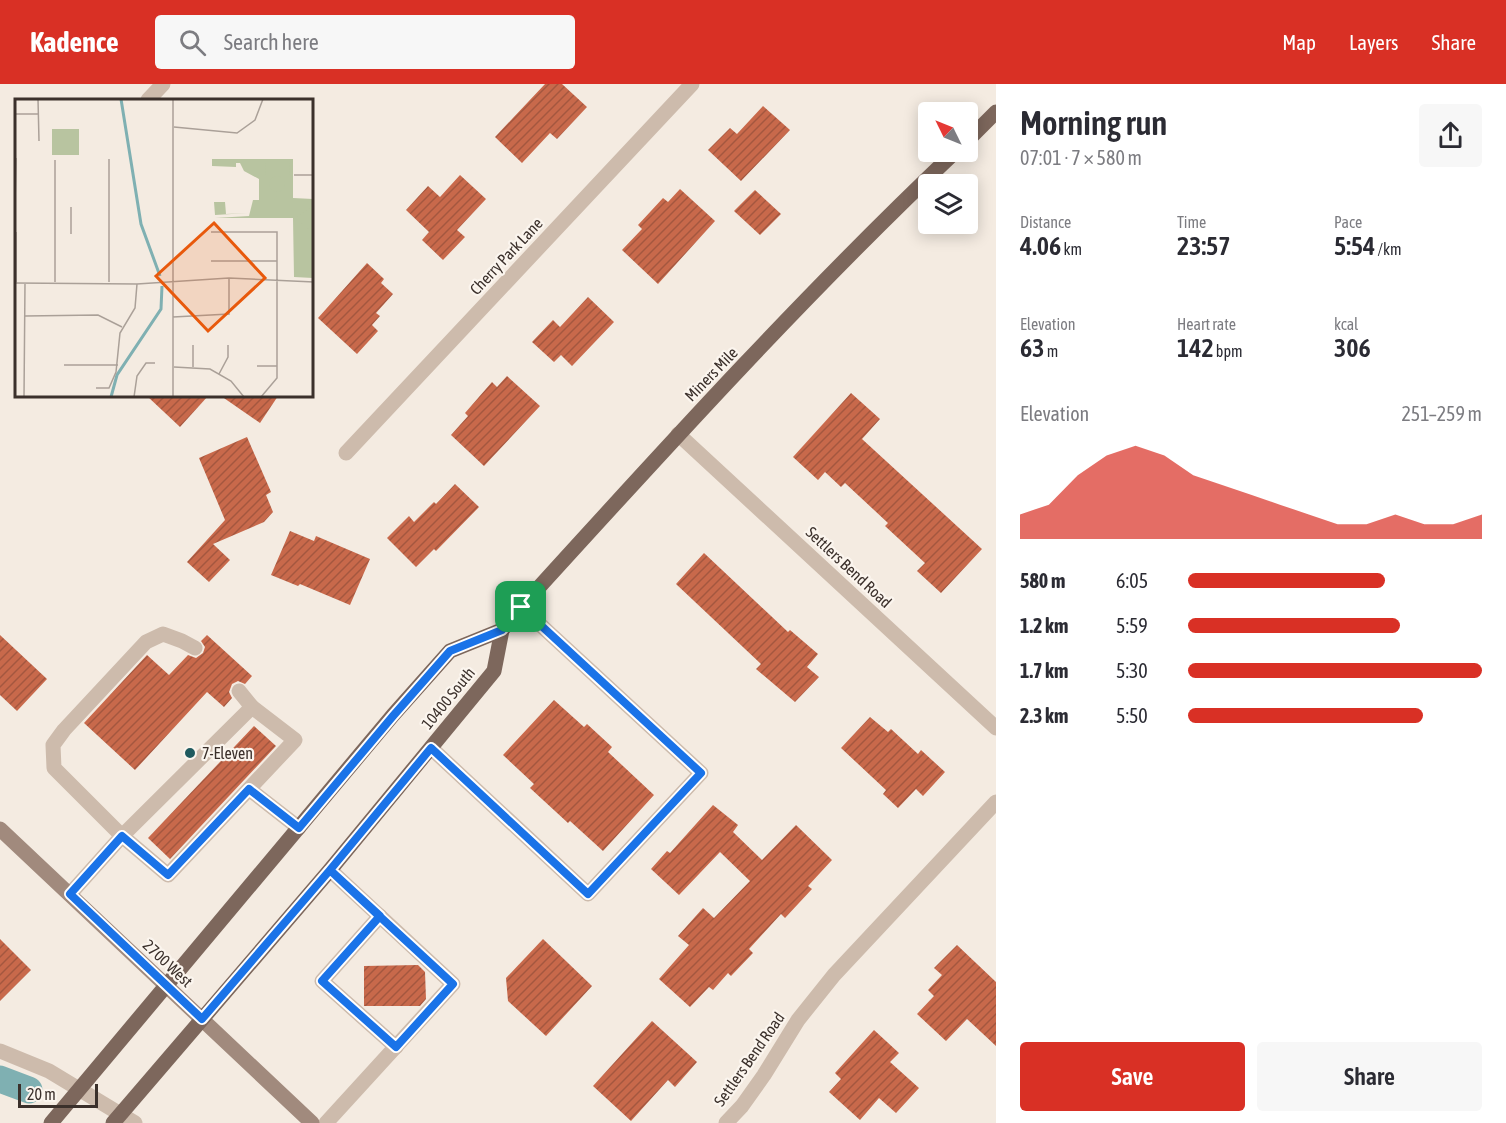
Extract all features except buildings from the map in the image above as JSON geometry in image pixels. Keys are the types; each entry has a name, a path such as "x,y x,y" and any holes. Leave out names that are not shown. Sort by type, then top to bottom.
{"main road":[{"path":"978,130 996,112"},
{"name":"Miners Mile","path":"502,630 678,434 888,216 945,162"},
{"name":"10400 South","path":"117,1119 330,870 494,671 502,630"},
{"name":"10400 South","path":"51,1123 450,651 502,630"},
{"name":"2700 West","path":"0,829 312,1123"}],"street":[{"path":"149,99 163,84"},
{"name":"Cherry Park Lane","path":"346,453 692,84"},
{"name":"Settlers Bend Road","path":"678,434 996,728"},
{"path":"431,748 588,894 701,773 521,607"},
{"path":"195,648 163,634 146,642 64,730 53,745 54,768 94,810 168,875 295,740 252,707 239,691"},
{"path":"70,894 122,836 252,707"},
{"path":"249,789 299,828"},
{"name":"Settlers Bend Road","path":"726,1123 742,1106 798,1020 834,975 996,802"},
{"path":"326,1123 453,984 330,870"},
{"path":"380,916 322,981 396,1047"},
{"path":"0,1051 49,1071 117,1119 135,1123"}],"waterway":[{"path":"0,1079 29,1090"}],"place":[{"name":"7-Eleven","path":"190,753"}],"route":[{"path":"521,607 502,630 450,651 299,828 249,789 168,875 122,836 70,894 202,1019 330,870 354,893 380,916 453,984 396,1047 322,981 380,916 330,870 431,748 588,894 701,773 521,607"}]}
